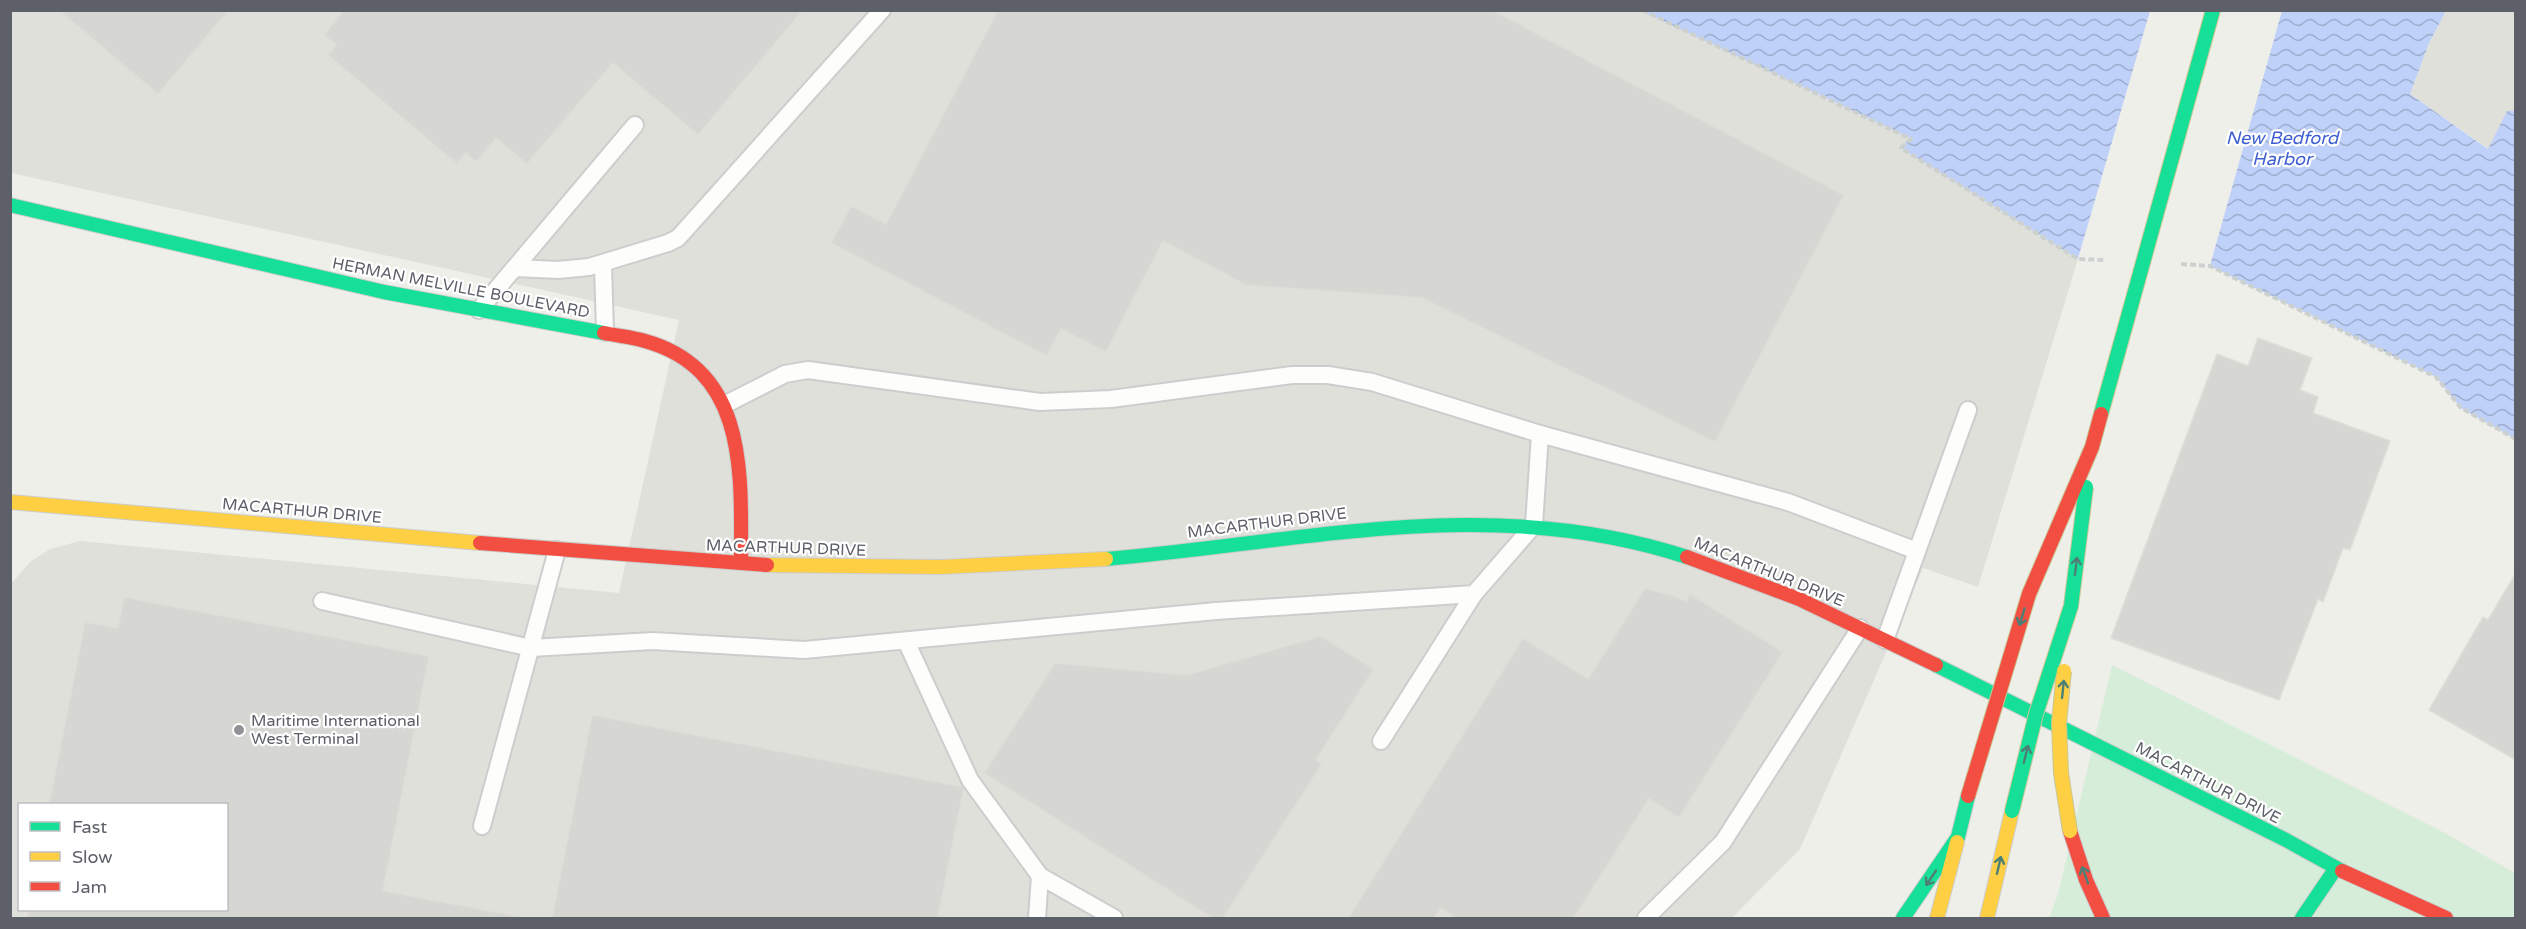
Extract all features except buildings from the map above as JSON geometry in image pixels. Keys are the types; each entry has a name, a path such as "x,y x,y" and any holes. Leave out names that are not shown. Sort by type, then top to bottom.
{"main road":[{"path":"1937,918 1968,796 2030,594 2092,447 2213,10"},
{"name":"HERMAN MELVILLE BOULEVARD","path":"10,205 339,282 646,341 680,355 706,376 726,404 735,429 740,468 741,563"},
{"path":"2092,447 2071,606 2059,723 2061,773 2070,831 2086,880 2103,918"},
{"name":"MACARTHUR DRIVE","path":"10,502 557,550 741,563 879,568 1000,566 1148,555 1383,526 1453,524 1557,526 1680,554 1787,595 1885,640 2286,840 2336,868 2446,918"},
{"path":"1987,918 2036,714 2071,606"},
{"path":"1903,918 1958,837"},
{"path":"2302,918 2336,868"}],"lane":[{"path":"515,268 566,270 603,264 678,238 882,10"},
{"path":"479,310 635,125"},
{"path":"603,264 605,332"},
{"path":"726,404 785,374 808,370 1060,403 1111,399 1292,375 1328,375 1371,382 1540,434 1788,502 1917,551"},
{"path":"1885,640 1968,410"},
{"path":"1381,741 1474,594 1534,525 1540,434"},
{"path":"482,826 557,550"},
{"path":"322,601 531,648 653,641 804,650 1215,611 1474,594"},
{"path":"1646,918 1723,842 1860,628"},
{"path":"906,641 970,780 1040,876 1114,918"},
{"path":"1036,918 1040,876"}],"path":[{"path":"1642,10 1911,139 1901,148 2078,259"},
{"path":"2210,266 2436,377 2462,408 2516,440"}],"shaded area":[{"path":"10,11 1642,11 1911,139 1902,148 2078,259 1978,587 1923,568 1800,849 1732,918 11,918 11,584 30,562 50,549 80,541 619,593 679,320 11,173"},
{"path":"2446,11 2515,11 2515,111 2507,111 2489,149 2410,94 2429,43"}],"green space":[{"path":"2112,665 2443,832 2515,873 2515,918 2049,918 2058,894"}],"water":[{"name":"New Bedford Harbor","path":"1642,11 2446,11 2429,43 2410,94 2488,149 2507,111 2515,111 2515,439 2461,408 2436,377 2210,266 2078,259 1901,148 1910,138"}],"pier":[{"path":"2150,11 2282,11 2209,269 2077,262"}],"traffic: fast":[{"path":"2101,414 2213,10"},
{"path":"10,205 384,292 604,333"},
{"path":"2012,811 2036,714 2071,606 2086,487"},
{"path":"1106,559 1325,534 1470,525 1542,528 1614,538 1687,557"},
{"path":"1936,665 2286,840 2342,871"},
{"path":"1903,918 1958,837 1968,796"},
{"path":"2302,918 2336,868"}],"traffic: slow":[{"path":"10,502 480,543"},
{"path":"767,565 940,567 1106,559"},
{"path":"2064,671 2059,723 2061,773 2070,831"},
{"path":"1987,918 2012,811"},
{"path":"1937,918 1957,842"}],"traffic: jam":[{"path":"604,333 635,338 679,355 704,376 721,401 732,430 738,462 741,496 741,563"},
{"path":"1968,796 2029,594 2092,447 2101,414"},
{"path":"480,543 767,565"},
{"path":"1687,557 1799,599 1936,665"},
{"path":"2070,831 2086,880 2103,918"},
{"path":"2342,871 2446,918"}],"place":[{"name":"Maritime International West Terminal","path":"239,730"}]}
